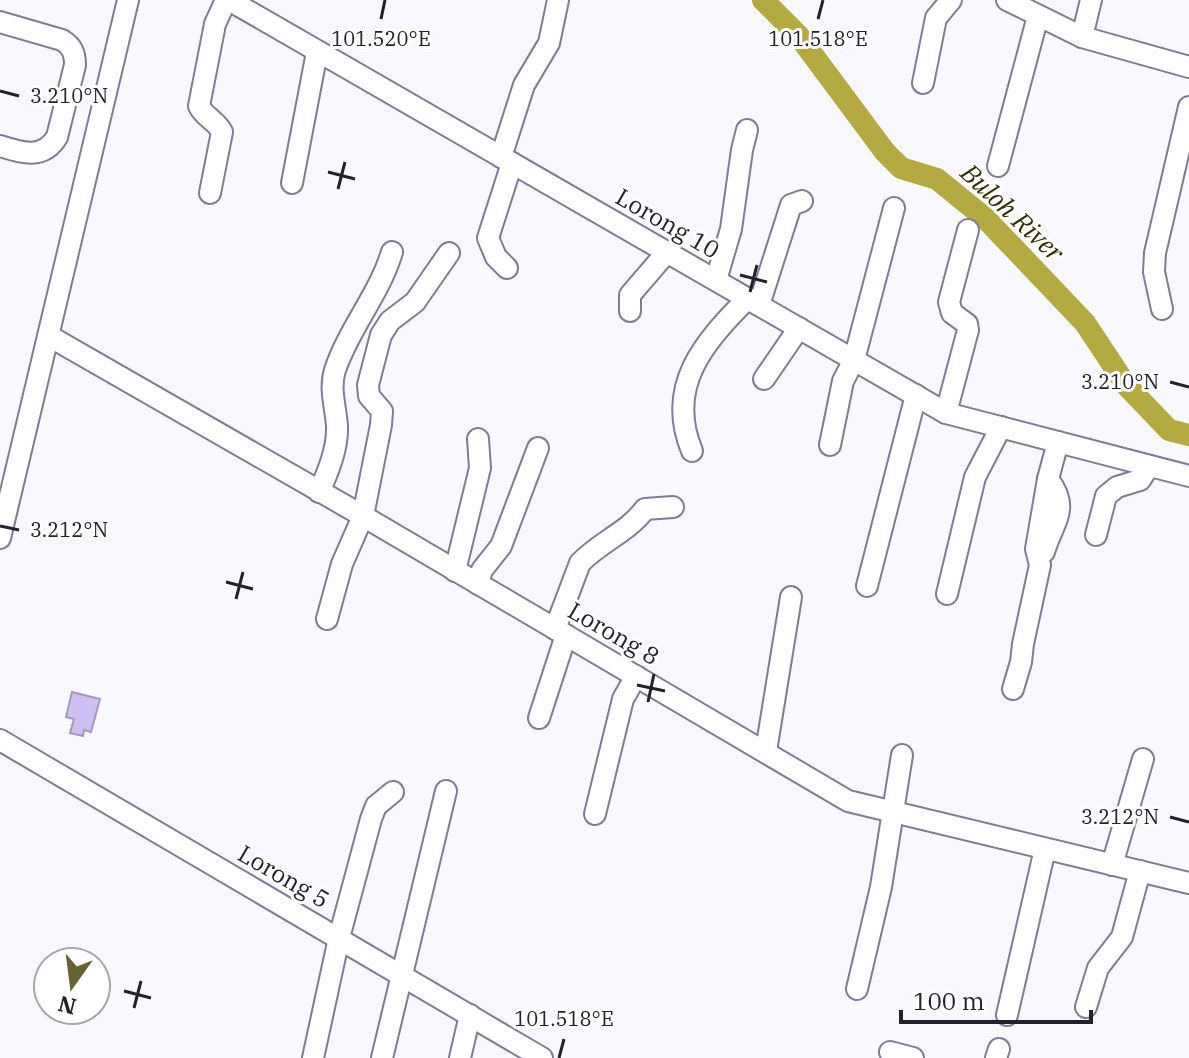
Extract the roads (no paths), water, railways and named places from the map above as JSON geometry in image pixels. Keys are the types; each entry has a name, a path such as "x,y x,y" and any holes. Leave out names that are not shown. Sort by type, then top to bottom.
{"street":[{"path":"0,538 128,0"},
{"path":"210,193 222,132 199,106 215,24 228,0"},
{"name":"Lorong 10","path":"228,0 249,6 317,52 946,413 1189,476"},
{"path":"507,268 496,257 488,238 524,85 549,43 558,0"},
{"path":"923,83 936,18 951,0"},
{"path":"1007,0 1082,37 1189,67"},
{"path":"1082,37 1091,0"},
{"path":"998,166 1038,16"},
{"path":"0,22 62,40 70,45 75,55 57,137 51,147 36,153 24,153 0,146"},
{"path":"292,183 317,52"},
{"path":"1162,309 1154,272 1155,253 1189,107"},
{"path":"716,280 731,229 747,130"},
{"path":"692,451 684,431 682,406 696,358 714,333 753,302 791,205 802,201"},
{"path":"830,445 843,381 854,360 894,208"},
{"path":"946,413 968,330 967,324 952,313 949,302 968,230"},
{"path":"319,492 336,443 332,391 334,372 359,318 385,277 392,252"},
{"path":"630,311 630,295 667,252"},
{"path":"327,619 342,564 363,516 381,425 382,411 369,396 368,385 381,335 390,321 415,302 449,253"},
{"path":"764,379 799,328"},
{"name":"Lorong 8","path":"49,336 848,801 1189,883"},
{"path":"867,586 916,395"},
{"path":"947,594 975,477 1001,427"},
{"path":"455,571 480,468 478,439"},
{"path":"1013,689 1040,565 1061,505 1056,489 1048,479 1058,442"},
{"path":"478,584 482,570 501,546 538,448"},
{"path":"1096,535 1106,496 1117,487 1140,480 1149,466"},
{"path":"539,718 580,563 637,521 645,509 673,507"},
{"path":"766,751 791,597"},
{"path":"595,814 623,699 636,676"},
{"name":"Lorong 5","path":"0,740 403,975 537,1057"},
{"path":"857,989 881,887 902,755"},
{"path":"1112,865 1143,759"},
{"path":"382,1058 446,791"},
{"path":"313,1058 339,938 371,819 376,806 393,792"},
{"path":"1007,1015 1045,849"},
{"path":"1086,1007 1098,968 1122,937 1140,871"},
{"path":"460,1058 470,1015"},
{"path":"890,1052 913,1058"}],"waterway":[{"name":"Buloh River","path":"763,0 798,35 885,152 901,168 937,179 985,218 1085,323 1126,385 1169,430 1189,435"}]}
